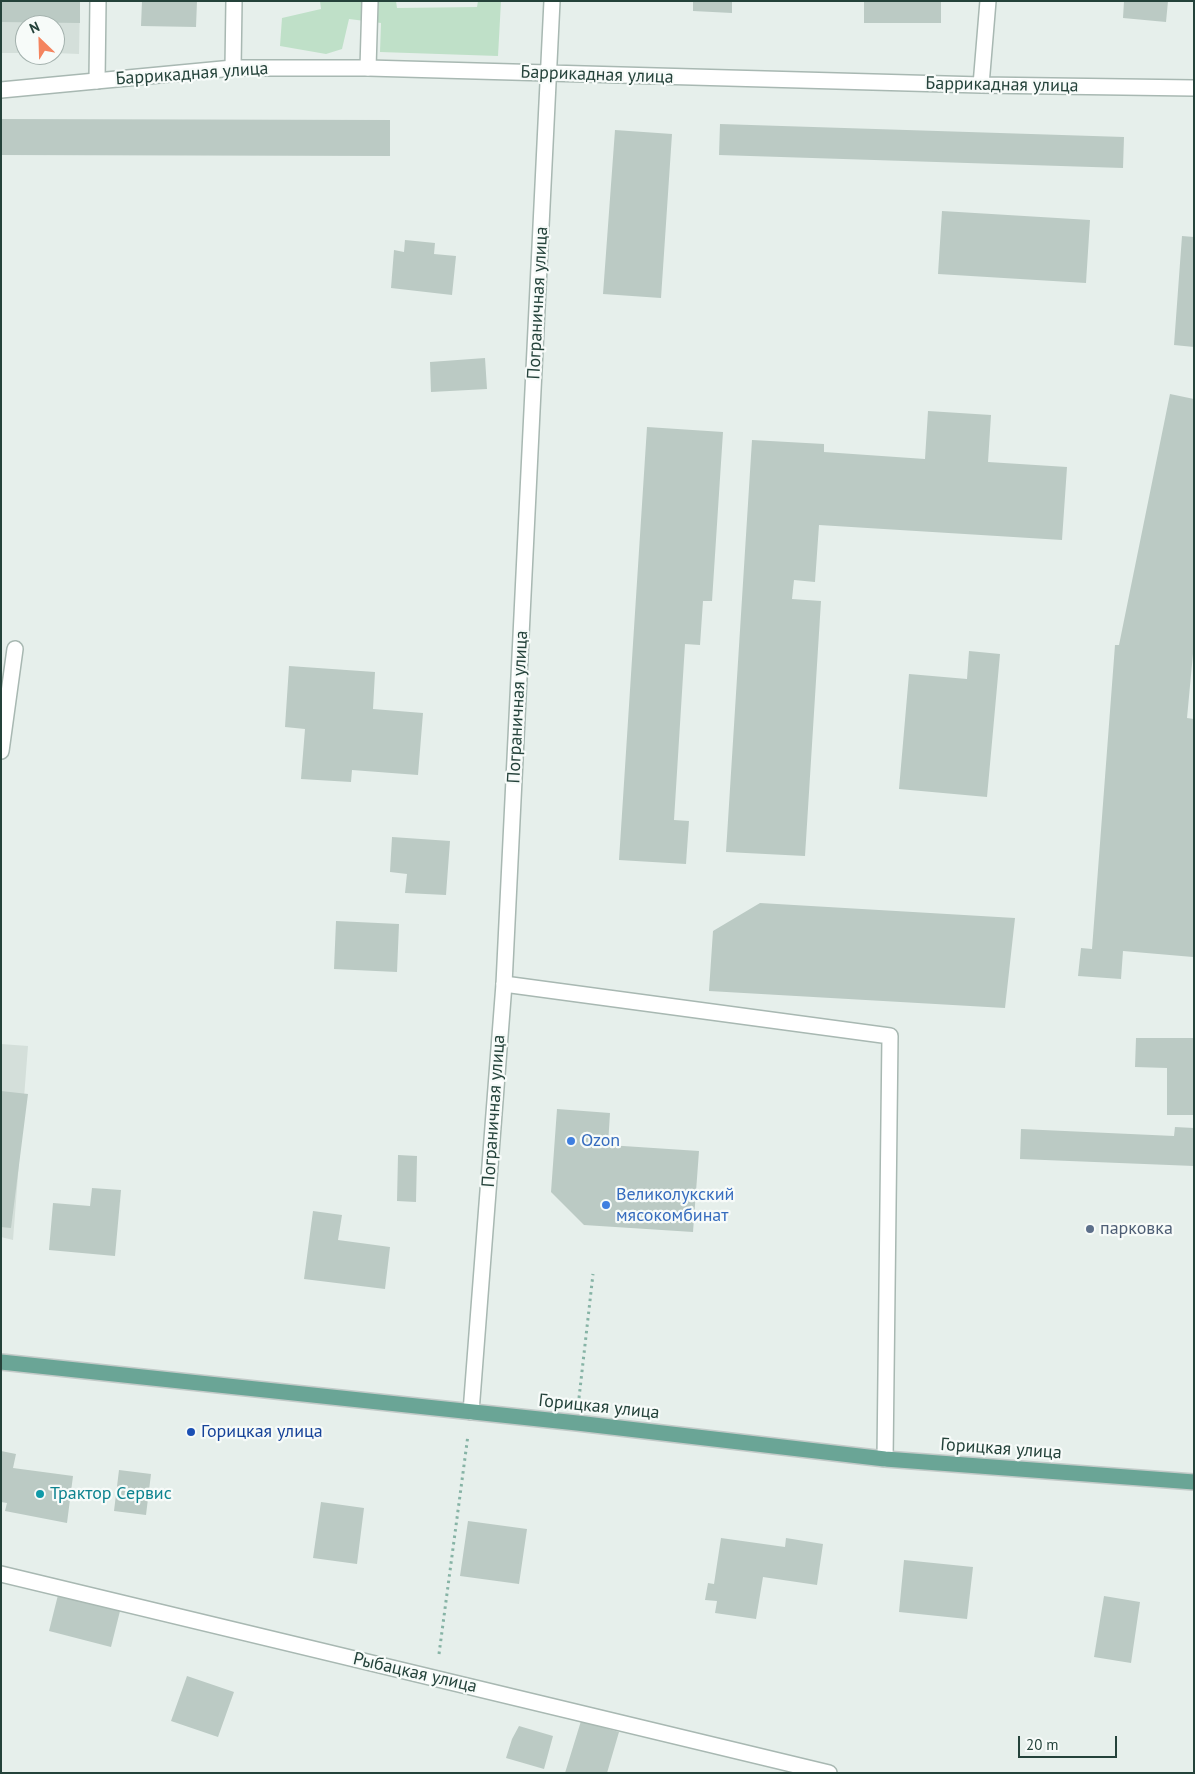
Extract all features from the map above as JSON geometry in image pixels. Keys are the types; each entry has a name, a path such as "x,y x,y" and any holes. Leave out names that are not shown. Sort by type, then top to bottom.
{"main road":[{"name":"Горицкая улица","path":"1,1362 577,1423 885,1459 1194,1482"}],"street":[{"path":"97,82 98,1"},
{"path":"233,68 234,1"},
{"path":"368,68 370,1"},
{"name":"Пограничная улица","path":"470,1412 504,984 552,1"},
{"path":"981,84 988,1"},
{"name":"Баррикадная улица","path":"1,90 233,68 368,68 549,74 1194,88"},
{"path":"1,751 15,649"},
{"path":"504,984 890,1036 885,1459"},
{"name":"Рыбацкая улица","path":"1,1574 436,1677 829,1773"}],"path":[{"path":"577,1423 592,1274"},
{"path":"436,1677 470,1412"}],"shaded area":[{"path":"1,1 80,1 79,54 65,53 65,15 15,15 15,53 1,53"},
{"path":"1,1044 28,1046 13,1240 1,1237"}],"green space":[{"path":"320,1 396,1 397,8 477,7 478,1 501,1 498,56 380,52 381,23 349,19 342,49 326,54 280,46 282,18 321,9"}],"building":[{"path":"1,1 80,1 80,23 65,23 65,15 15,15 15,22 1,22"},
{"path":"142,1 197,1 196,27 141,26"},
{"path":"693,1 732,1 732,13 693,11"},
{"path":"864,1 941,1 941,23 864,23"},
{"path":"1124,1 1168,1 1166,22 1123,18"},
{"path":"1,119 390,120 390,156 1,155"},
{"path":"720,124 1124,137 1123,168 719,155"},
{"path":"615,130 672,134 661,298 603,294"},
{"path":"942,211 1090,220 1086,283 938,274"},
{"path":"1182,236 1194,237 1194,347 1174,345"},
{"path":"405,240 435,243 434,254 456,256 452,295 391,288 394,250 404,252"},
{"path":"485,358 487,389 431,392 430,362"},
{"path":"1170,394 1194,399 1194,643 1187,718 1194,719 1193,957 1123,951 1121,979 1078,976 1081,948 1092,949 1115,645 1119,645"},
{"path":"928,411 991,415 988,462 1067,467 1062,540 819,525 815,582 794,580 792,599 821,601 805,856 726,852 752,440 824,444 824,452 925,459"},
{"path":"647,427 723,432 712,601 703,601 700,645 685,644 674,820 689,821 686,864 619,860"},
{"path":"969,651 1000,654 987,797 899,789 909,674 967,679"},
{"path":"289,666 375,672 373,709 423,713 418,775 352,770 351,782 301,779 305,729 285,727"},
{"path":"392,837 450,841 446,895 405,893 407,874 390,872"},
{"path":"760,903 1015,918 1005,1008 709,991 713,931"},
{"path":"336,921 399,924 397,972 334,969"},
{"path":"1136,1038 1194,1038 1194,1115 1167,1115 1167,1068 1135,1067"},
{"path":"1,1091 28,1094 11,1228 1,1227"},
{"path":"557,1109 610,1113 608,1145 699,1151 693,1232 584,1225 551,1192"},
{"path":"1175,1127 1194,1128 1194,1166 1020,1159 1021,1129 1174,1136"},
{"path":"398,1155 417,1156 416,1202 397,1201"},
{"path":"92,1188 121,1190 115,1256 49,1250 53,1203 90,1206"},
{"path":"313,1211 342,1215 338,1240 390,1247 385,1289 304,1279"},
{"name":"Трактор Сервис","path":"1,1451 16,1454 13,1468 73,1476 67,1523 5,1511 7,1503 1,1502"},
{"path":"119,1470 151,1474 146,1515 114,1511"},
{"path":"321,1502 364,1508 357,1564 313,1558"},
{"path":"468,1521 527,1529 519,1584 460,1576"},
{"path":"721,1538 785,1547 786,1538 823,1544 817,1585 763,1577 756,1619 715,1613 717,1601 705,1600 708,1583 714,1584"},
{"path":"904,1560 973,1567 967,1619 899,1612"},
{"path":"58,1595 120,1611 111,1647 49,1631"},
{"path":"1104,1596 1140,1602 1131,1663 1094,1657"},
{"path":"187,1676 234,1692 218,1737 171,1721"},
{"path":"581,1721 619,1732 607,1773 565,1773"},
{"path":"519,1726 553,1736 544,1769 506,1758 512,1739"}],"place":[{"name":"Ozon","path":"571,1141"},
{"name":"Великолукский мясокомбинат","path":"606,1205"},
{"name":"парковка","path":"1090,1229"},
{"name":"Горицкая улица","path":"191,1432"},
{"name":"Трактор Сервис","path":"40,1494"}]}
